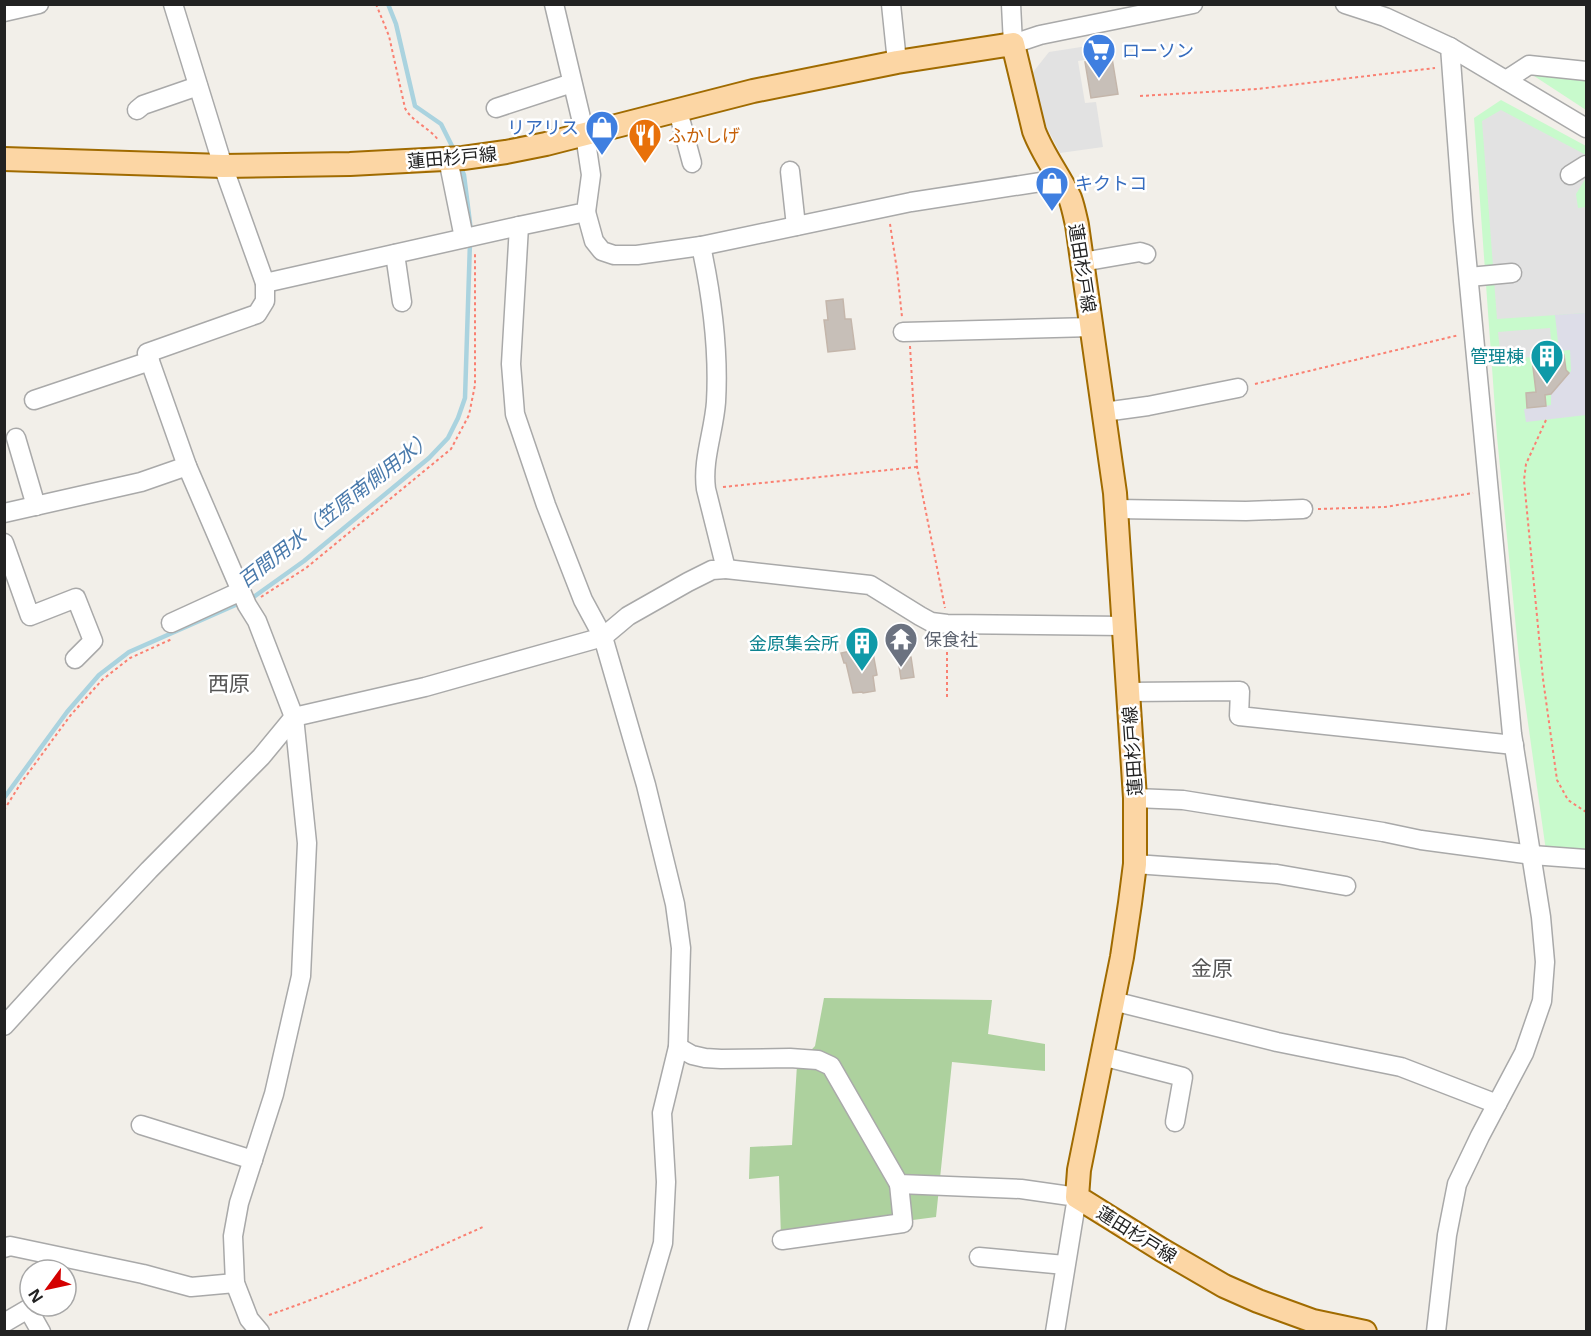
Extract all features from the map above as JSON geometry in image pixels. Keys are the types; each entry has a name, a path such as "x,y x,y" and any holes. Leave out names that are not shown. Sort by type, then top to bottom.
{"main road":[{"name":"蓮田杉戸線","path":"4,159 223,166 350,164 447,159 506,152 585,135 753,91 897,62 1013,44 1038,143 1071,201 1077,225 1116,509 1136,798 1135,864 1122,957 1079,1170 1077,1197 1224,1286 1313,1321 1365,1332"}],"street":[{"path":"173,4 223,166 265,283 266,301 257,314 147,353 187,466 244,598 257,621 294,717 307,843 301,976 274,1094 239,1203 232,1236 235,1283 255,1325"},
{"path":"554,4 585,135 591,175 586,212 594,241 602,251 614,255 637,255 701,246 911,202 1060,179"},
{"path":"891,4 897,62"},
{"path":"1011,4 1013,44 1040,35 1192,4"},
{"path":"1345,4 1385,17 1450,47 1585,124"},
{"path":"4,12 31,5"},
{"path":"1436,1332 1447,1235 1457,1184 1524,1053 1542,1001 1545,962 1541,917 1514,745 1474,332 1450,47"},
{"path":"1506,80 1529,65 1587,72"},
{"path":"496,108 572,83"},
{"path":"137,110 143,105 198,86"},
{"path":"678,111 692,163"},
{"path":"447,159 469,237"},
{"path":"1570,175 1587,165"},
{"path":"790,171 796,226"},
{"path":"265,283 586,212"},
{"path":"519,226 511,364 515,414 546,505 583,600 603,637 646,785 675,904 681,948 678,1047 662,1113 666,1182 663,1243 637,1332"},
{"path":"701,246 713,318 717,387 704,476 726,569"},
{"path":"1082,262 1140,252 1146,254"},
{"path":"395,254 402,302"},
{"path":"1469,277 1512,273"},
{"path":"906,332 1092,327"},
{"path":"34,400 150,361"},
{"path":"1104,412 1148,406 1238,388"},
{"path":"16,438 36,506"},
{"path":"4,513 141,482 187,466"},
{"path":"1116,509 1246,511 1303,509"},
{"path":"4,543 30,616 76,598 93,641 75,659"},
{"path":"4,1026 141,878 261,758 294,717 425,687 603,637 628,616 712,570 726,569 870,585 931,622 1124,626"},
{"path":"172,631 244,598"},
{"path":"1128,692 1240,691 1239,716 1514,745"},
{"path":"1136,798 1183,800 1421,840 1532,855 1587,859"},
{"path":"1135,864 1277,874 1347,886"},
{"path":"1113,1001 1277,1042 1401,1067 1497,1104"},
{"path":"678,1047 692,1055 705,1058 809,1059 831,1066 899,1184 903,1223 782,1240"},
{"path":"1102,1056 1183,1077 1175,1122"},
{"path":"141,1125 253,1160"},
{"path":"899,1184 1022,1189 1077,1197 1055,1332"},
{"path":"4,1248 10,1246 143,1274 191,1287 235,1283"},
{"path":"979,1257 1065,1265"},
{"path":"4,1323 28,1309 41,1332"}],"path":[{"path":"376,4 389,36 405,108 411,117 425,126 438,139 447,159"},
{"path":"1140,96 1301,85 1451,66"},
{"path":"887,207 906,332 917,468 947,624 947,697"},
{"path":"244,598 306,568 451,449 469,415 475,385 469,237"},
{"path":"1238,388 1474,332"},
{"path":"1546,420 1526,464 1524,480 1543,679 1557,780 1568,800 1587,812"},
{"path":"706,489 917,468"},
{"path":"1303,509 1385,507 1489,491"},
{"path":"4,810 63,725 102,680 130,658 172,631"},
{"path":"255,1325 269,1315 392,1268 485,1226"}],"green space":[{"path":"1528,72 1586,77 1586,110 1583,108"},
{"path":"1501,100 1586,146 1586,854 1546,851 1519,659 1497,437 1474,118"},
{"path":"824,998 992,1000 988,1034 1045,1044 1045,1071 952,1062 936,1217 781,1237 779,1176 749,1179 750,1147 792,1145 797,1065 815,1046"}],"shaded area":[{"path":"1113,42 1115,55 1078,61 1085,103 1096,102 1103,147 1060,153 1035,104 1030,76 1049,52"},
{"path":"1501,110 1586,155 1586,178 1576,194 1578,208 1586,207 1586,313 1497,319 1482,121"},
{"path":"1586,313 1586,415 1526,422 1524,409 1551,405 1551,394 1571,371 1570,350 1559,351 1555,315"},
{"path":"1550,328 1552,351 1530,353 1531,357 1501,360 1498,332"}],"building":[{"path":"1112,58 1118,94 1091,98 1085,62"},
{"path":"843,299 845,319 851,319 855,349 828,352 824,320 828,320 826,301"},
{"name":"管理棟","path":"1564,355 1566,370 1569,373 1551,394 1545,395 1546,406 1527,408 1526,393 1536,392 1532,359"},
{"name":"金原集会所","path":"865,648 864,655 873,653 877,675 873,676 875,691 853,693 846,663 841,653"},
{"name":"保食社","path":"911,657 914,677 901,679 898,659"}],"waterway":[{"name":"百間用水（笠原南側用水）","path":"388,4 396,24 415,106 441,124 455,152"},
{"name":"百間用水（笠原南側用水）","path":"460,166 464,175 471,231"},
{"name":"百間用水（笠原南側用水）","path":"248,599 304,561 429,458 448,438 465,398 470,242"},
{"name":"百間用水（笠原南側用水）","path":"4,798 67,712 99,675 129,652 240,603"}],"place":[{"name":"ローソン","path":"1099,79"},
{"name":"リアリス","path":"602,156"},
{"name":"ふかしげ","path":"645,164"},
{"name":"キクトコ","path":"1052,212"},
{"name":"管理棟","path":"1547,385"},
{"name":"保食社","path":"901,668"},
{"name":"金原集会所","path":"862,672"}],"district":[{"name":"西原","path":"229,683"},
{"name":"金原","path":"1212,968"}]}
